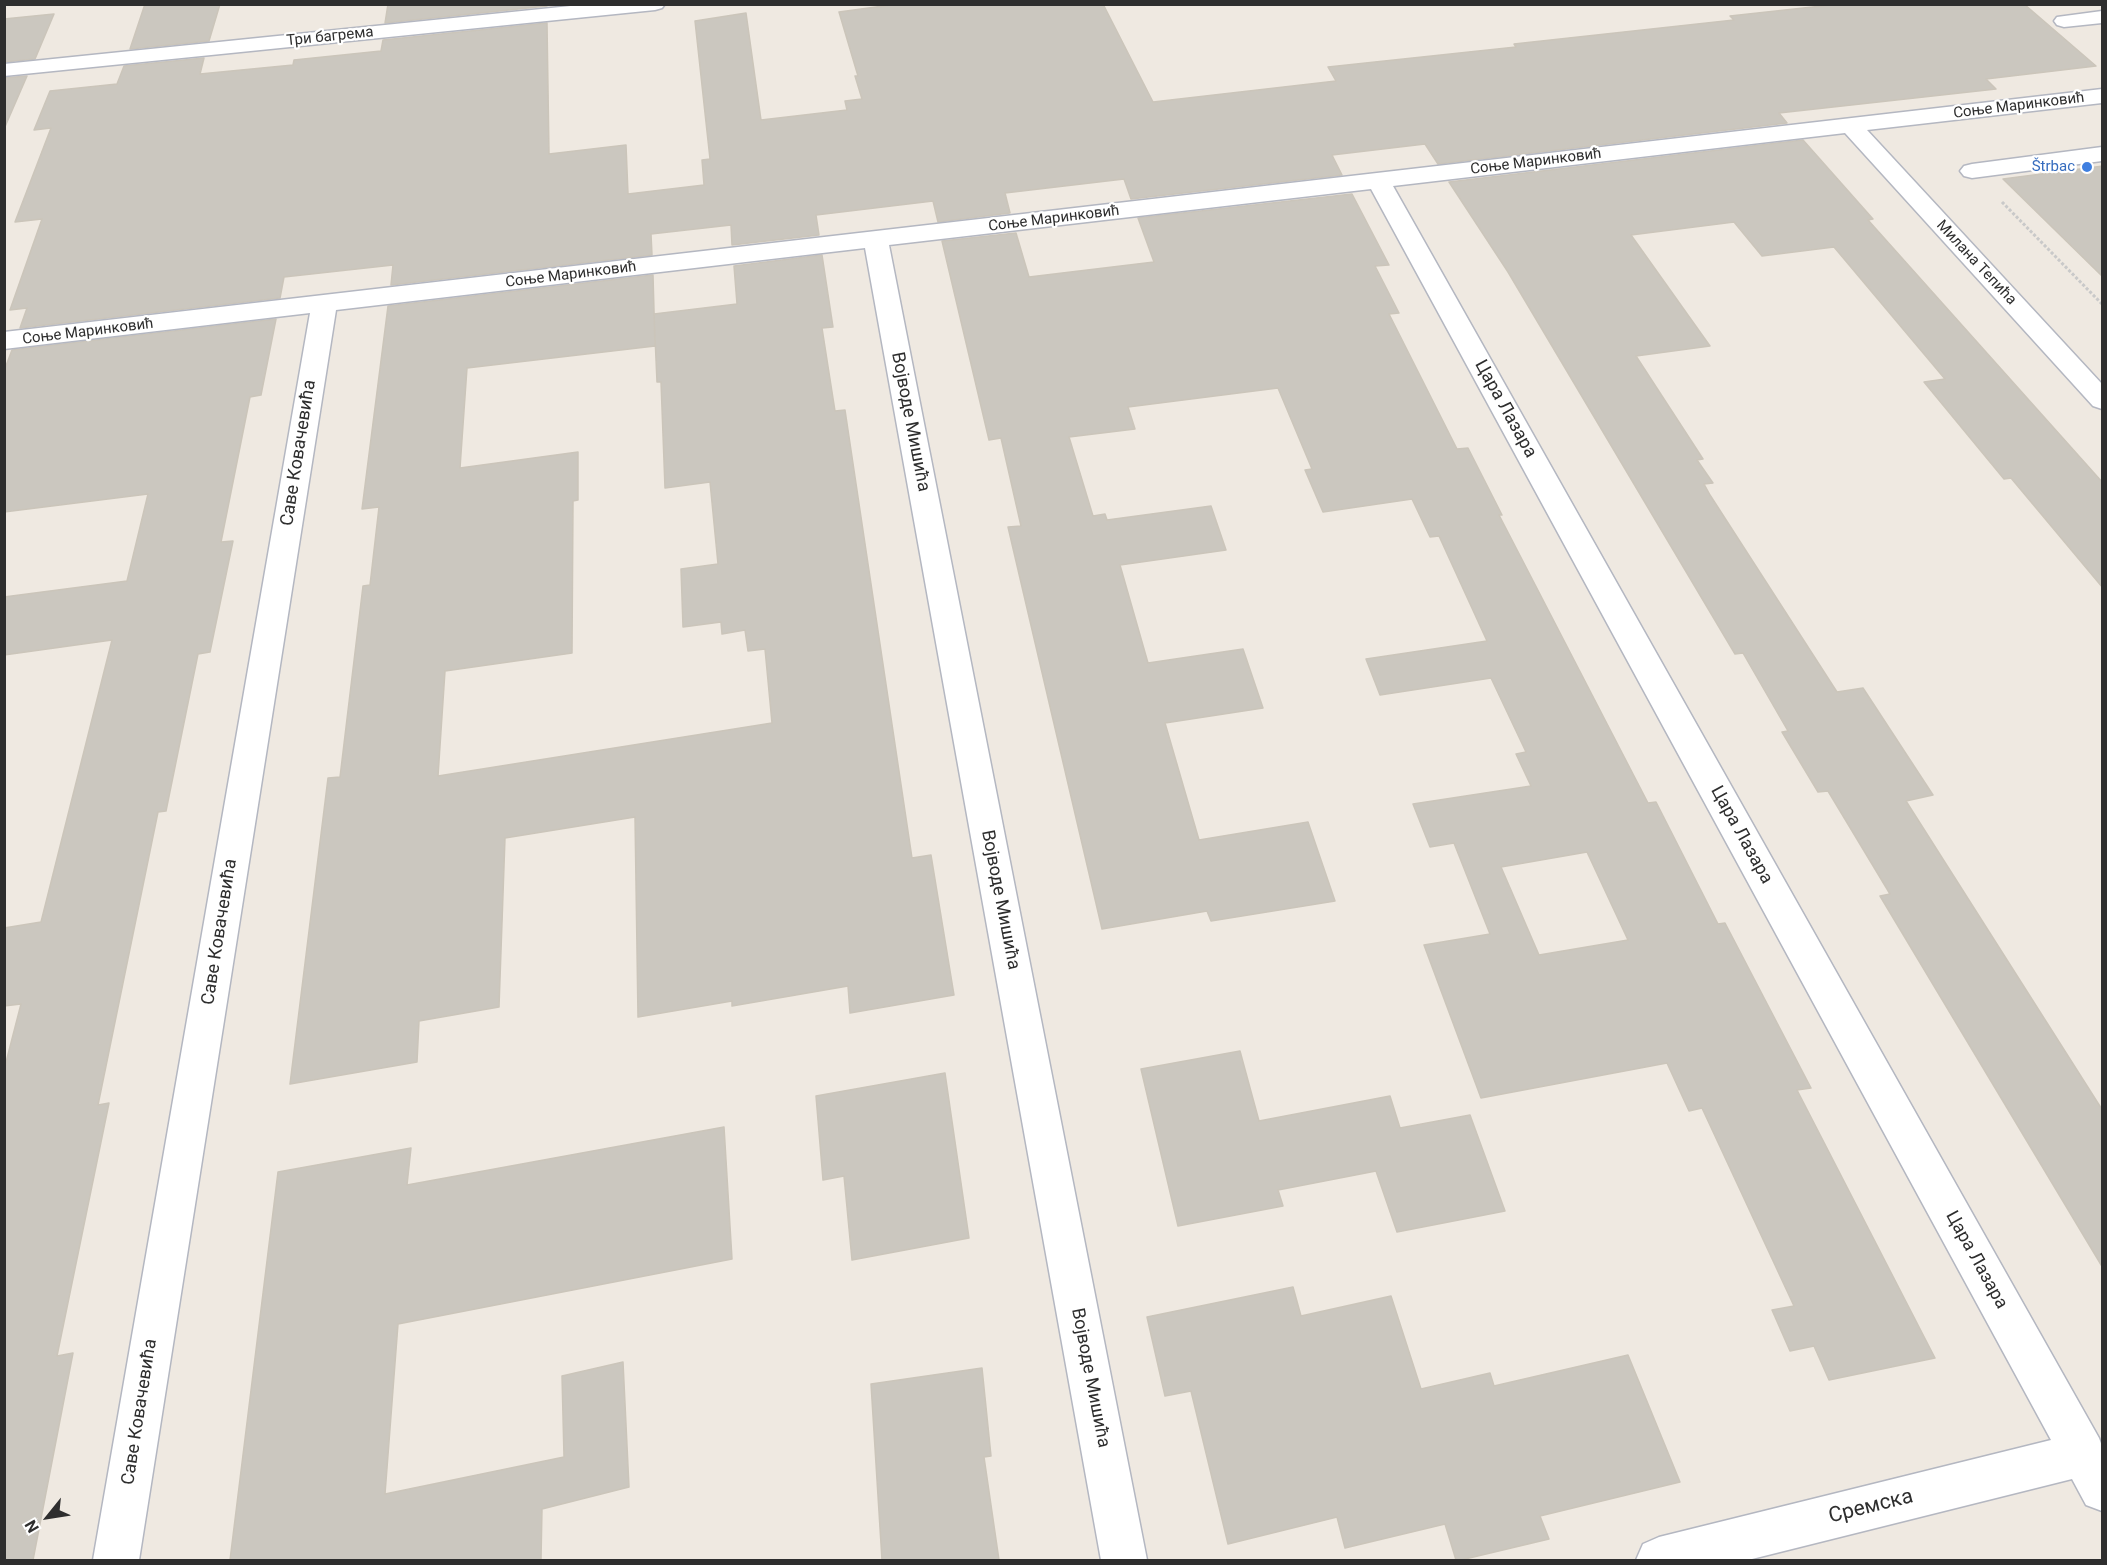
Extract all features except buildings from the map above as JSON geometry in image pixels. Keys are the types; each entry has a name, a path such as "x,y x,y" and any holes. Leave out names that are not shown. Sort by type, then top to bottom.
{"street":[{"name":"Три багрема","path":"4,70 655,4"},
{"path":"2064,21 2103,16"},
{"name":"Соње Маринковић","path":"4,341 2103,96"},
{"name":"Милана Тепића","path":"1850,125 2103,400"},
{"path":"1972,171 2103,154"},
{"name":"Цара Лазара","path":"1379,181 2093,1471"},
{"name":"Војводе Мишића","path":"876,240 1124,1560"},
{"name":"Саве Ковачевића","path":"116,1560 324,304"},
{"name":"Сремска","path":"1659,1560 2093,1471"}],"path":[{"path":"1972,171 2103,304"}],"place":[{"name":"Štrbac","path":"2087,167"}]}
